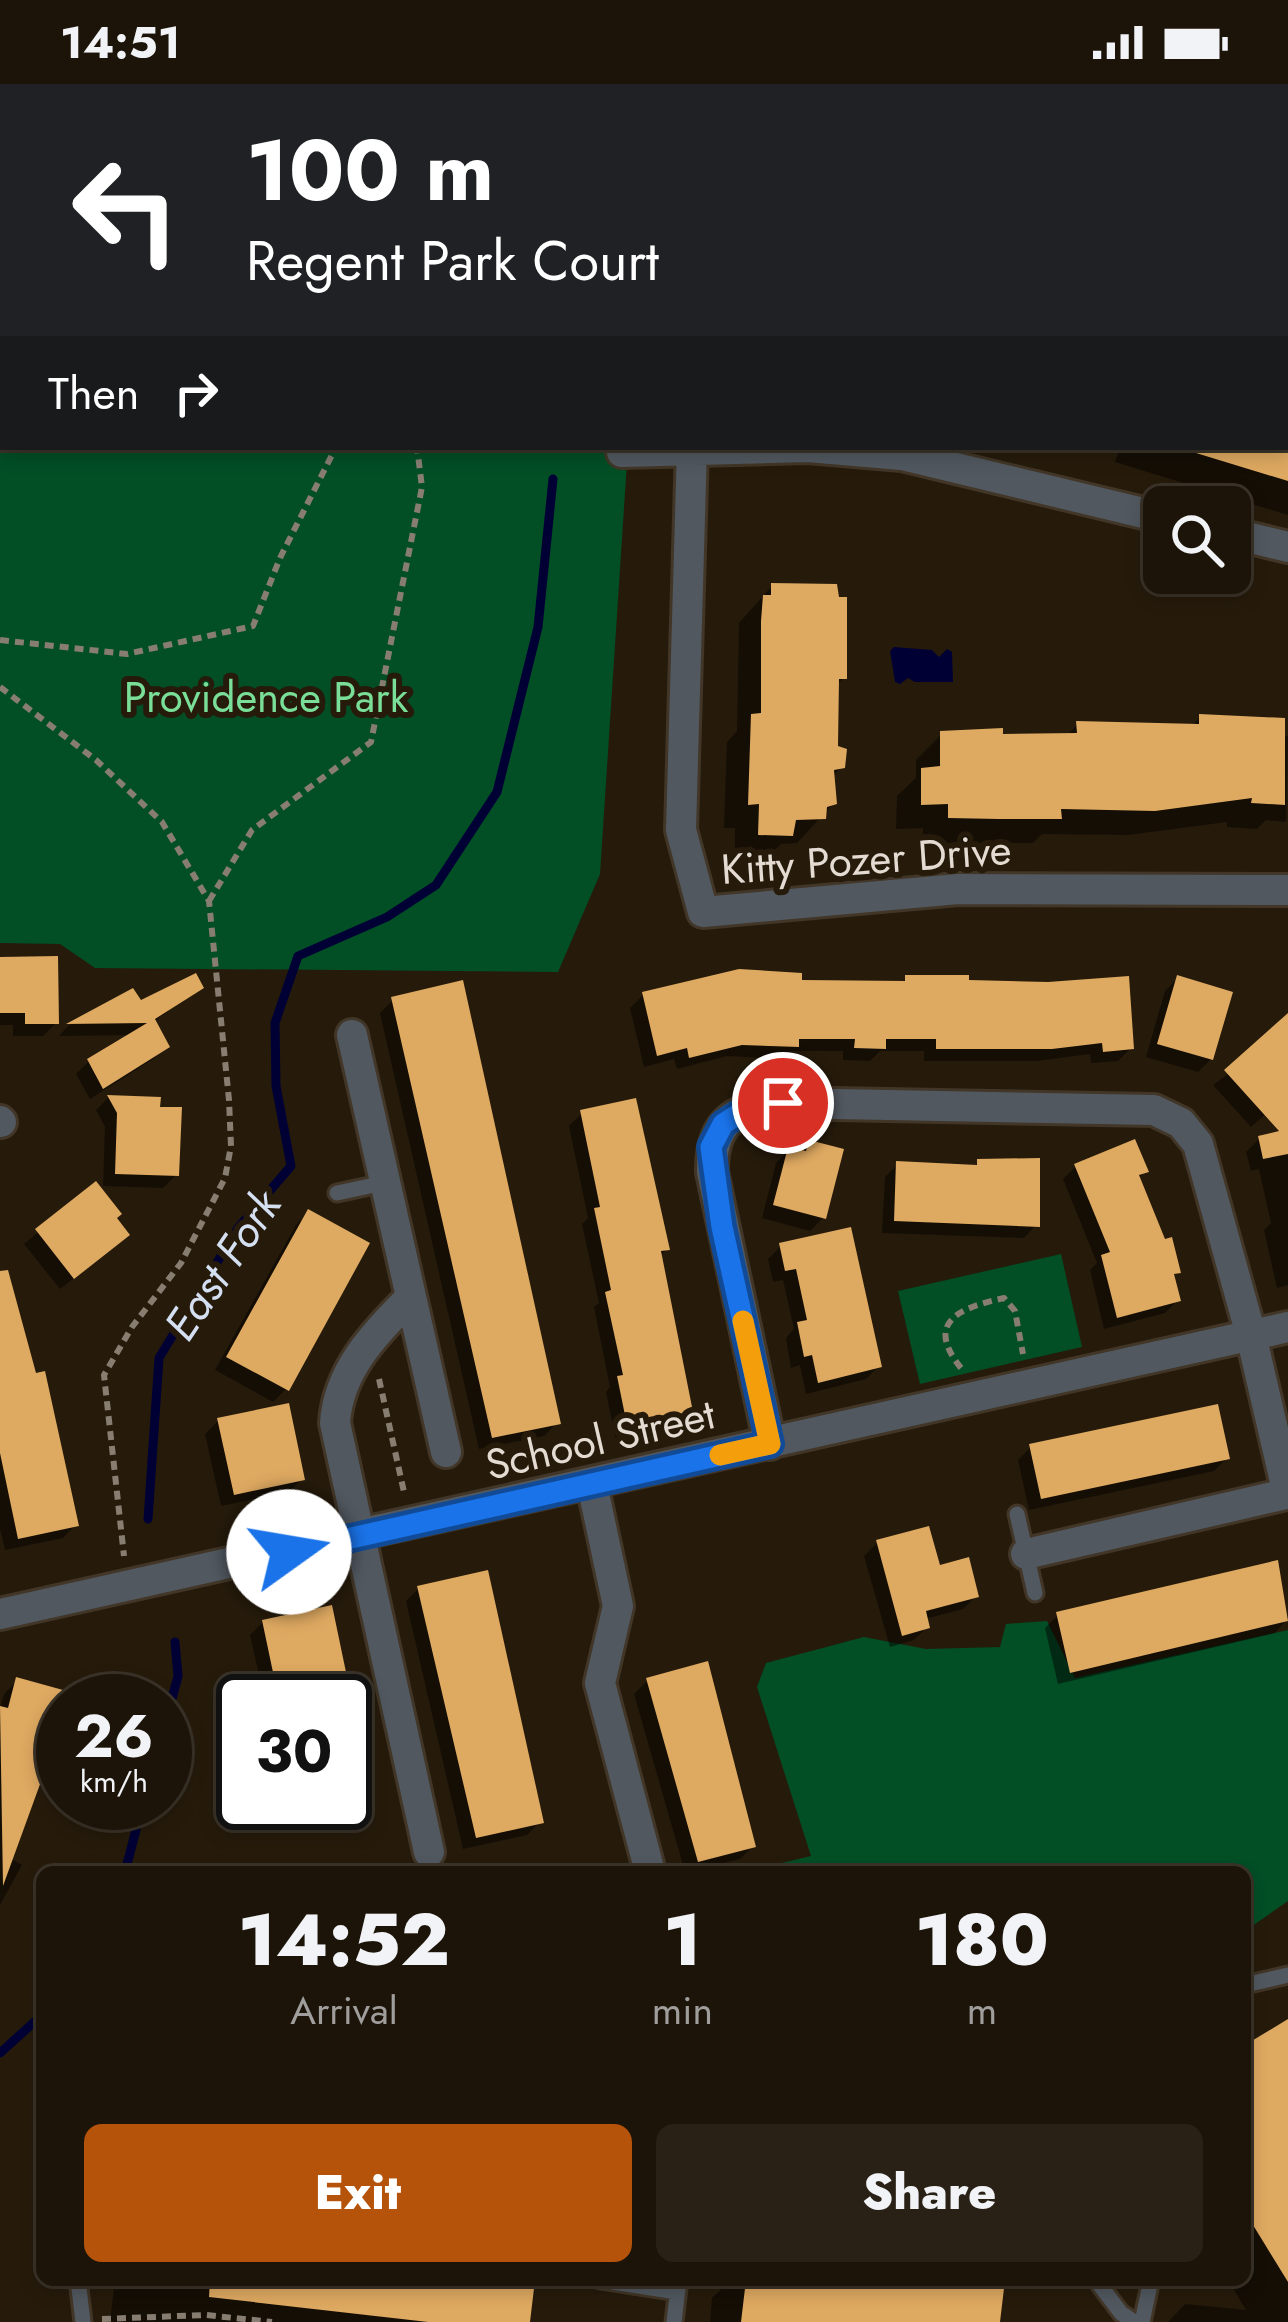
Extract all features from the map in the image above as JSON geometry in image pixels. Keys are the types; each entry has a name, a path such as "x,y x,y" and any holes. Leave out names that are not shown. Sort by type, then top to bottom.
{"street":[{"path":"622,452 657,450"},
{"name":"Kitty Pozer Drive","path":"692,450 681,830 703,912 958,889 1288,890"},
{"path":"843,450 902,455 1143,513"},
{"path":"1251,538 1288,547"},
{"path":"352,1035 446,1452"},
{"path":"770,1444 712,1172 711,1147 723,1124 751,1106 1154,1110 1181,1123 1198,1144 1251,1335 1287,1494 1026,1554"},
{"path":"410,1298 370,1338 336,1399 335,1424 429,1852"},
{"name":"School Street","path":"0,1614 1288,1327"},
{"path":"592,1484 618,1606 600,1683 648,1866"}],"lane":[{"path":"337,1193 384,1183"},
{"path":"1017,1514 1034,1593"},
{"path":"1251,1984 1288,1975"},
{"path":"80,2286 83,2322"},
{"path":"674,2322 678,2286"},
{"path":"1101,2286 1121,2312 1138,2322 1149,2286"}],"path":[{"path":"0,640 127,654 253,626 280,558 334,450"},
{"path":"209,901 253,830 371,742 422,487 417,450"},
{"path":"0,687 96,760 162,822 209,901 231,1146 225,1178 189,1250 115,1352 104,1375 124,1556"},
{"path":"961,1368 946,1349 945,1327 962,1310 997,1298 1004,1298 1015,1311 1024,1354"},
{"path":"370,1338 404,1492"},
{"path":"110,2318 206,2315 272,2322"}],"green space":[{"name":"Providence Park","path":"0,450 628,450 600,874 558,972 95,968 60,944 0,943"},
{"path":"1061,1254 1082,1347 920,1384 898,1291"},
{"path":"1047,1621 1075,1678 1288,1630 1288,1901 1251,1927 1251,1866 769,1866 811,1856 757,1687 766,1663 864,1637 926,1649 1000,1647 1006,1624"}],"shaded area":[{"path":"894,647 932,650 939,657 947,649 952,652 953,682 908,678 895,682 890,651"}],"building":[{"path":"1288,450 1288,481 1196,453"},
{"path":"771,583 837,584 839,597 847,597 847,679 839,679 838,746 847,749 845,768 834,770 837,804 827,807 826,819 796,820 793,836 758,835 759,804 748,805 751,714 761,713 763,595 771,595"},
{"path":"1199,714 1285,718 1285,805 1251,803 1252,798 1155,811 1061,809 1062,819 999,819 948,818 948,804 921,805 921,768 940,766 940,731 1003,728 1003,734 1077,733 1076,721 1199,724"},
{"path":"58,956 59,1024 25,1024 25,1013 0,1013 0,957"},
{"path":"739,969 802,973 802,980 905,981 905,975 969,975 969,980 1048,982 1129,976 1134,1049 1103,1052 1102,1043 1052,1049 936,1049 936,1039 886,1039 886,1049 854,1048 855,1039 799,1039 799,1047 742,1045 689,1058 687,1048 657,1056 642,992"},
{"path":"196,973 204,988 155,1019 170,1047 103,1089 87,1059 147,1023 66,1024 133,988 141,1000"},
{"path":"1177,975 1233,992 1213,1060 1157,1044"},
{"path":"463,980 561,1424 492,1438 391,997"},
{"path":"1288,1013 1288,1154 1263,1159 1258,1136 1279,1131 1224,1070"},
{"path":"107,1095 161,1097 160,1107 182,1107 179,1176 115,1174 117,1113"},
{"path":"636,1098 670,1250 661,1251 694,1417 628,1430 617,1376 623,1375 605,1292 611,1290 594,1208 600,1207 580,1110"},
{"path":"1135,1139 1149,1172 1139,1175 1165,1239 1172,1237 1181,1273 1174,1274 1181,1301 1117,1318 1101,1255 1110,1252 1074,1164"},
{"path":"809,1140 844,1149 826,1219 773,1205 788,1147 806,1151"},
{"path":"1040,1158 1040,1227 894,1221 896,1161 977,1165 977,1159"},
{"path":"96,1181 122,1214 117,1218 130,1235 74,1279 35,1229"},
{"path":"308,1209 370,1243 289,1391 226,1357"},
{"path":"851,1227 882,1367 818,1383 812,1355 804,1357 797,1322 807,1320 796,1269 785,1271 779,1243"},
{"path":"8,1270 36,1373 45,1371 79,1526 18,1539 0,1453 0,1271"},
{"path":"289,1403 305,1480 234,1495 217,1418"},
{"path":"1218,1404 1230,1459 1041,1499 1029,1444"},
{"path":"929,1526 940,1565 969,1557 979,1597 926,1611 930,1628 902,1636 876,1540"},
{"path":"1278,1560 1288,1621 1070,1673 1056,1612"},
{"path":"488,1570 544,1823 476,1838 417,1586"},
{"path":"332,1605 346,1674 273,1674 262,1620"},
{"path":"708,1661 756,1847 698,1862 646,1678"},
{"path":"16,1677 36,1683 36,1795 3,1886 0,1706 8,1708"},
{"path":"1288,2019 1288,2282 1251,2222 1251,2041"},
{"path":"210,2286 534,2286 530,2322 428,2322 209,2297"},
{"path":"745,2286 1004,2286 1000,2322 741,2322"}],"waterway":[{"name":"East Fork","path":"148,1519 159,1358 238,1228 291,1166 276,1086 275,1023 298,956 387,917 436,885 497,792 538,627 553,479"},
{"name":"East Fork","path":"175,1642 178,1674"},
{"name":"East Fork","path":"127,1866 136,1830"},
{"name":"East Fork","path":"0,2053 36,2020"}],"slow traffic":[{"path":"720,1455 770,1444 743,1321"}],"route":[{"path":"289,1552 770,1444 722,1227 711,1147 723,1124 751,1106 783,1103"}]}
